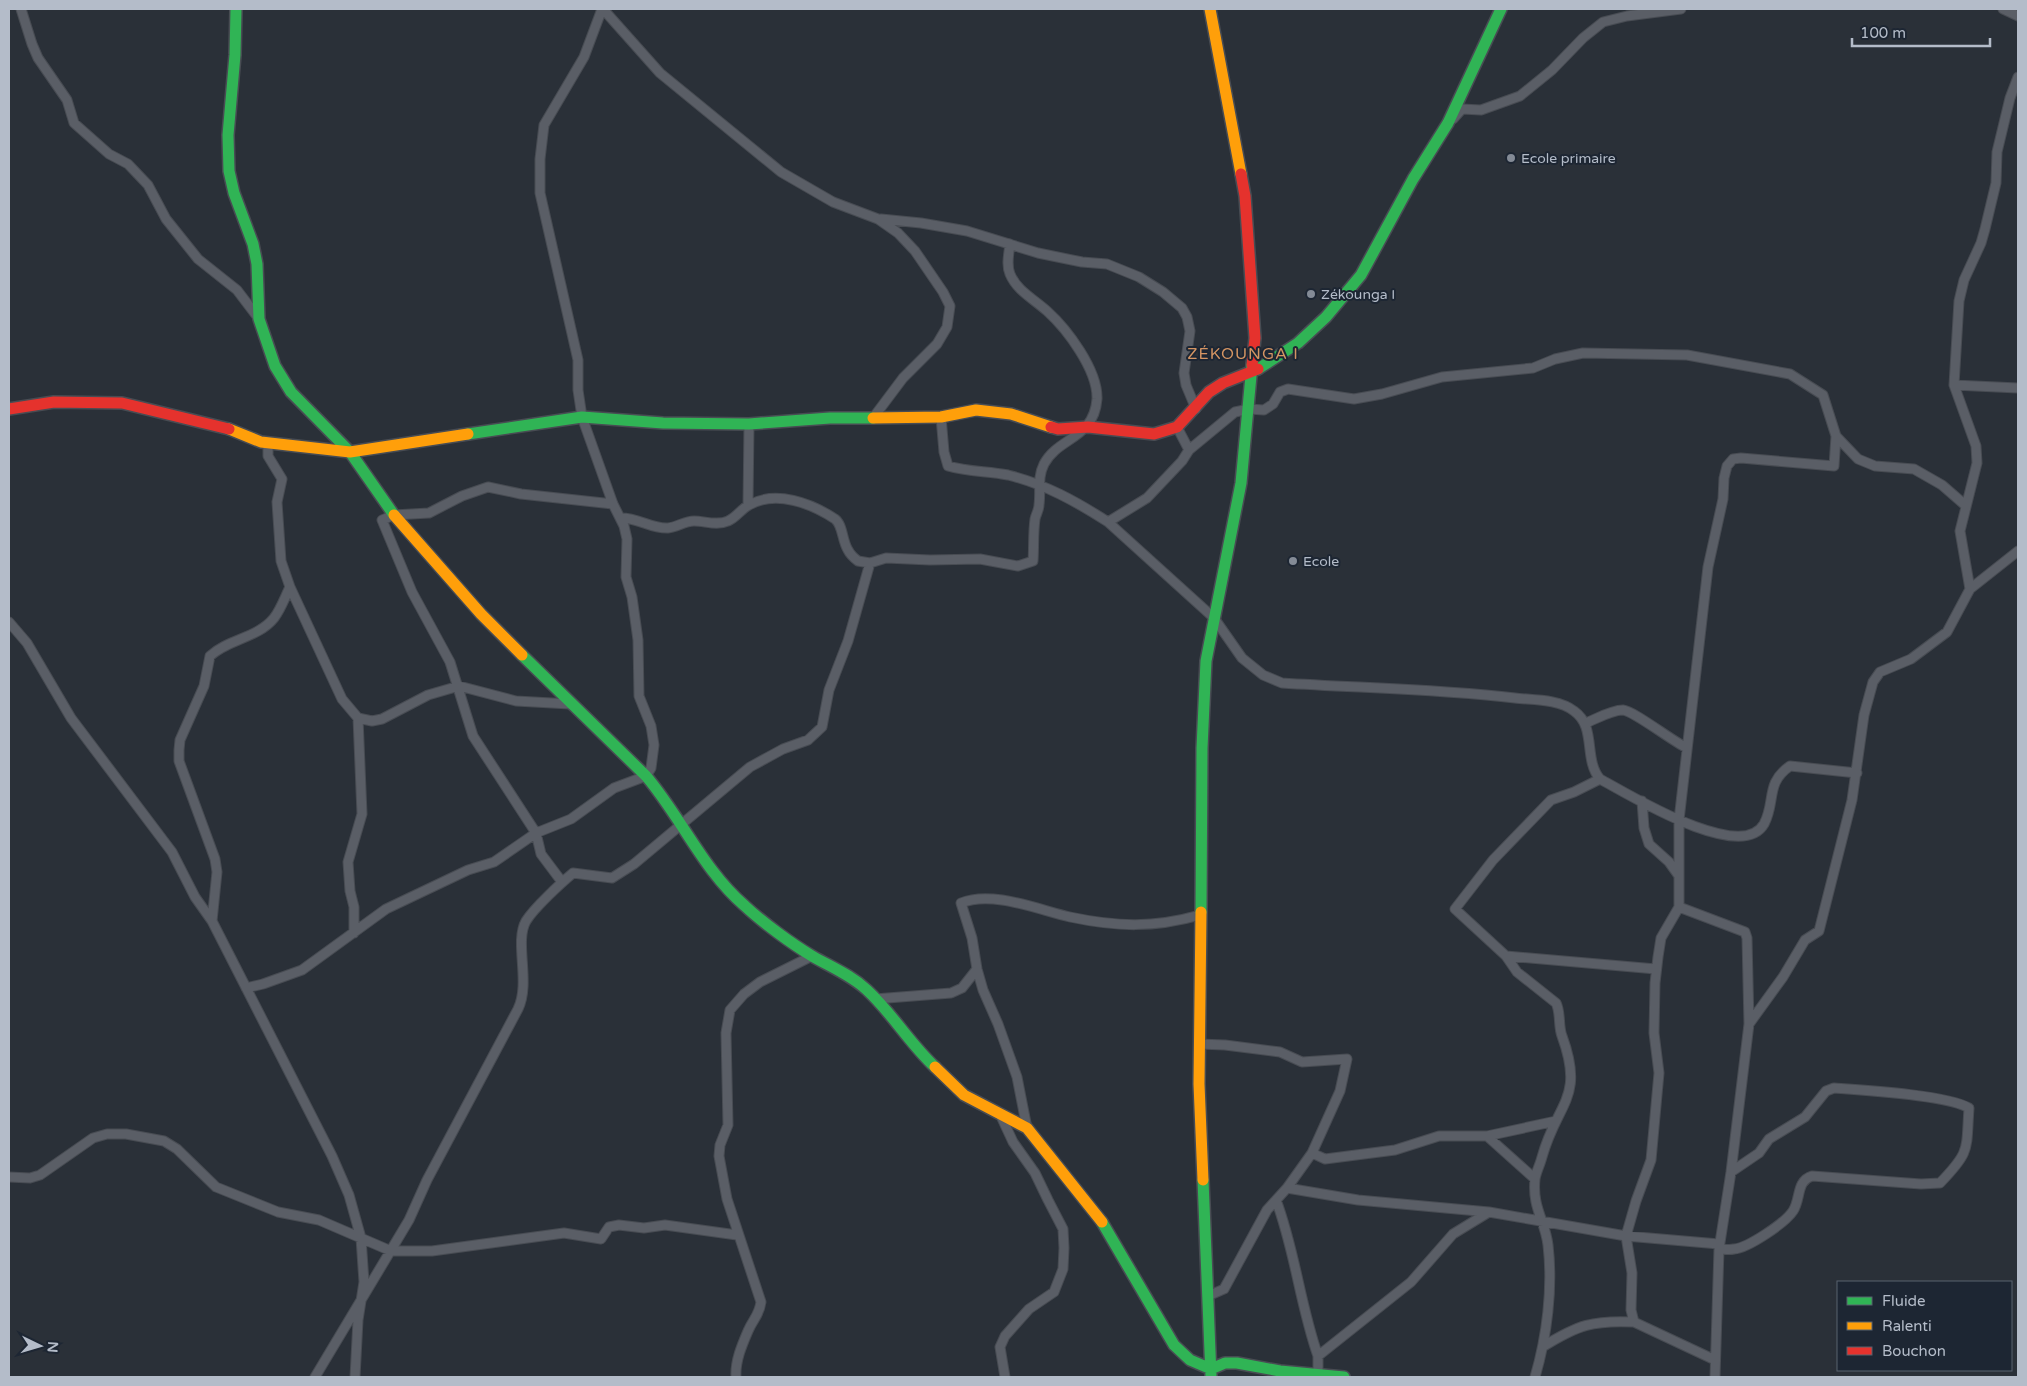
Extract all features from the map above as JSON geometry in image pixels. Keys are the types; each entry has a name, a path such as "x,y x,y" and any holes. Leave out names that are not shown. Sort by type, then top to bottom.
{"street":[{"path":"21,9 38,58 66,100 74,124 109,154 128,164 148,185 166,219 198,259 237,290 259,319 276,366 291,392 350,452 394,515 481,614 570,704 646,776 663,796 680,826 713,870 744,906 812,956 848,976 875,999 918,1051 949,1082 975,1102 1027,1128 1108,1230 1174,1345 1190,1360 1211,1373"},
{"path":"236,9 228,154 234,194 253,244 257,264 259,319"},
{"path":"246,988 302,970 386,909 468,870 494,862 536,833 572,819 614,788 646,776 653,762 654,745 651,726 639,696 638,640 632,597 626,577 627,539 582,417 578,390 578,360 540,193 540,159 544,125 584,57 603,9 660,73 781,172 833,202 878,219 898,233 915,251 950,306 947,327 937,344 903,378 873,418"},
{"path":"1210,9 1245,196 1254,317 1253,372 1240,483 1206,661 1202,748 1199,1044 1211,1373"},
{"path":"9,409 54,402 122,403 222,426 268,443 350,452 582,417 662,423 749,424 830,418 941,417 976,410 1012,414 1050,427 1088,427 1154,434 1177,427 1196,409 1209,392 1223,383 1253,372 1298,343 1326,317 1361,275 1413,179 1448,123 1501,9"},
{"path":"1448,123 1462,109 1481,110 1520,96 1552,70 1583,38 1603,22 1627,16 1681,9"},
{"path":"2003,9 2018,16"},
{"path":"1970,589 1960,531 1977,463 1976,446 1954,385 1959,301 1970,263 1981,242 1985,228 1996,183 1998,152 2010,98 2018,77"},
{"path":"878,219 967,230 1058,258 1107,264 1139,277 1182,308 1187,317 1190,331 1184,373 1186,385 1196,409"},
{"path":"620,518 635,519 662,527 680,526 694,521 722,523 730,520 748,505 778,498 815,507 839,523 847,549 858,561 870,563 886,558 930,560 980,559 1012,566 1024,565 1033,561 1035,520 1040,498 1038,484 1044,463 1054,452 1088,427 1097,398 1091,375 1074,342 1047,311 1024,293 1013,280 1008,263 1010,244"},
{"path":"1108,522 1147,498 1182,461 1188,450 1235,412 1249,409 1264,410 1273,404 1280,392 1288,389 1354,399 1382,394 1442,377 1533,368 1555,359 1583,353 1687,355 1790,374 1823,395 1836,436 1834,466 1741,458 1733,459 1727,466 1724,478 1723,499 1708,566 1678,820 1679,907 1661,938 1656,968 1654,1033 1659,1073 1651,1160 1626,1236 1632,1273 1631,1310 1634,1322"},
{"path":"1954,385 2018,388"},
{"path":"941,417 944,452 948,466 969,472 1008,475 1038,484 1073,500 1108,522 1214,618 1242,658 1263,675 1282,683 1492,695 1551,702 1574,710 1586,723 1593,770 1600,779 1678,820 1722,836 1752,834 1764,823 1772,787 1780,772 1790,766 1857,773"},
{"path":"748,505 749,424"},
{"path":"1177,427 1188,450"},
{"path":"1836,436 1858,459 1875,466 1914,469 1942,485 1965,505"},
{"path":"268,443 268,456 282,479 276,502 280,520 279,551 290,587 342,699 358,718 364,720 382,719 428,695 458,686 482,690 492,696 510,700 570,704"},
{"path":"562,882 542,854 536,833 473,736 450,662 412,592 383,527 382,520 394,515 429,513 462,496 488,487 521,494 613,504"},
{"path":"1749,1024 1782,977 1804,940 1818,932 1835,872 1857,773 1864,715 1876,677 1887,667 1911,659 1947,632 1970,589 2018,551"},
{"path":"315,1377 391,1251 522,1000 524,985 522,942 526,921 562,882 573,873 612,878 680,826 750,767 783,749 808,740 822,727 829,690 848,641 870,563"},
{"path":"212,921 216,872 215,858 179,761 180,740 204,686 210,656 225,645 258,631 273,619 290,587"},
{"path":"9,622 27,643 71,718 163,839 212,921 332,1156 349,1195 361,1238 364,1260 362,1299 356,1339 355,1377"},
{"path":"1586,723 1623,710 1631,713 1664,736 1687,748"},
{"path":"354,933 354,907 350,891 348,862 362,814 358,718"},
{"path":"1535,1377 1544,1346 1549,1257 1548,1244 1535,1203 1535,1179 1546,1144 1568,1100 1572,1069 1558,1022 1558,1007 1553,999 1517,972 1506,956 1455,909 1493,860 1551,800 1574,792 1600,779"},
{"path":"1642,801 1644,828 1649,844 1669,862 1679,876"},
{"path":"1027,1128 1017,1077 977,970 972,938 961,903 965,901 986,900 1019,903 1071,917 1131,925 1170,924 1200,915"},
{"path":"1679,907 1730,925 1747,935 1749,1024 1731,1172 1719,1246 1715,1377"},
{"path":"736,1377 738,1357 748,1329 759,1314 760,1302 757,1286 737,1235 727,1199 719,1156 720,1145 728,1125 726,1034 730,1010 744,994 760,982 812,956"},
{"path":"1506,956 1656,968"},
{"path":"875,999 951,992 962,988 977,970"},
{"path":"1199,1044 1225,1045 1280,1052 1302,1062 1347,1059 1340,1091 1312,1153 1287,1188 1267,1210 1224,1289 1208,1296"},
{"path":"1287,1188 1358,1200 1489,1212 1626,1236 1740,1248 1763,1236 1790,1215 1796,1206 1801,1184 1805,1178 1812,1176 1921,1184 1940,1183 1962,1160 1966,1152 1969,1108 1962,1104 1917,1096 1834,1088 1826,1091 1805,1117 1769,1139 1759,1153 1731,1172"},
{"path":"1000,1114 1013,1142 1035,1173 1063,1230 1064,1248 1062,1269 1054,1292 1029,1309 1004,1336 1000,1347 1004,1377"},
{"path":"1312,1153 1325,1159 1394,1150 1439,1136 1488,1136 1556,1121"},
{"path":"9,1177 30,1178 40,1175 93,1138 107,1134 148,1137 177,1149 216,1187 278,1212 319,1220 391,1251 432,1252 538,1235 564,1233 601,1238 609,1227 619,1225 644,1228 665,1225 737,1235"},
{"path":"1488,1136 1535,1179"},
{"path":"1276,1200 1287,1230 1305,1314 1318,1356 1318,1375"},
{"path":"1318,1356 1411,1282 1453,1234 1489,1212"},
{"path":"1544,1346 1568,1331 1586,1325 1605,1320 1634,1322 1715,1360"},
{"path":"1211,1373 1225,1363 1237,1363 1344,1377"}],"traffic: fast":[{"path":"236,9 235,55 228,135 229,171 234,193 253,244 257,264 259,319 275,366 291,392 350,452 394,515"},
{"path":"1258,369 1298,343 1326,317 1361,275 1413,179 1448,123 1501,9"},
{"path":"1201,912 1202,748 1206,661 1241,483 1252,365"},
{"path":"468,434 582,417 663,423 749,424 830,418 873,418"},
{"path":"522,655 646,776 659,792 704,860 730,892 768,926 786,939 861,985 876,999 935,1067"},
{"path":"1203,1180 1211,1376"},
{"path":"1102,1222 1174,1345 1190,1360 1211,1369 1225,1363 1237,1363 1280,1371 1344,1377"}],"traffic: slow":[{"path":"1210,9 1241,174"},
{"path":"873,418 941,417 976,410 1011,414 1051,427"},
{"path":"229,429 261,442 350,452 468,434"},
{"path":"394,515 481,614 522,655"},
{"path":"1201,912 1199,1084 1203,1180"},
{"path":"935,1067 964,1095 1027,1128 1102,1222"}],"traffic: jam":[{"path":"1241,174 1245,196 1255,338 1252,365"},
{"path":"1051,427 1058,429 1088,427 1154,434 1177,427 1209,392 1223,383 1258,369"},
{"path":"9,409 54,402 122,403 229,429"}],"place":[{"name":"Ecole primaire","path":"1511,158"},
{"name":"Zékounga I","path":"1311,294"},
{"name":"Ecole","path":"1293,561"}],"district":[{"name":"ZÉKOUNGA I","path":"1243,354"}]}
